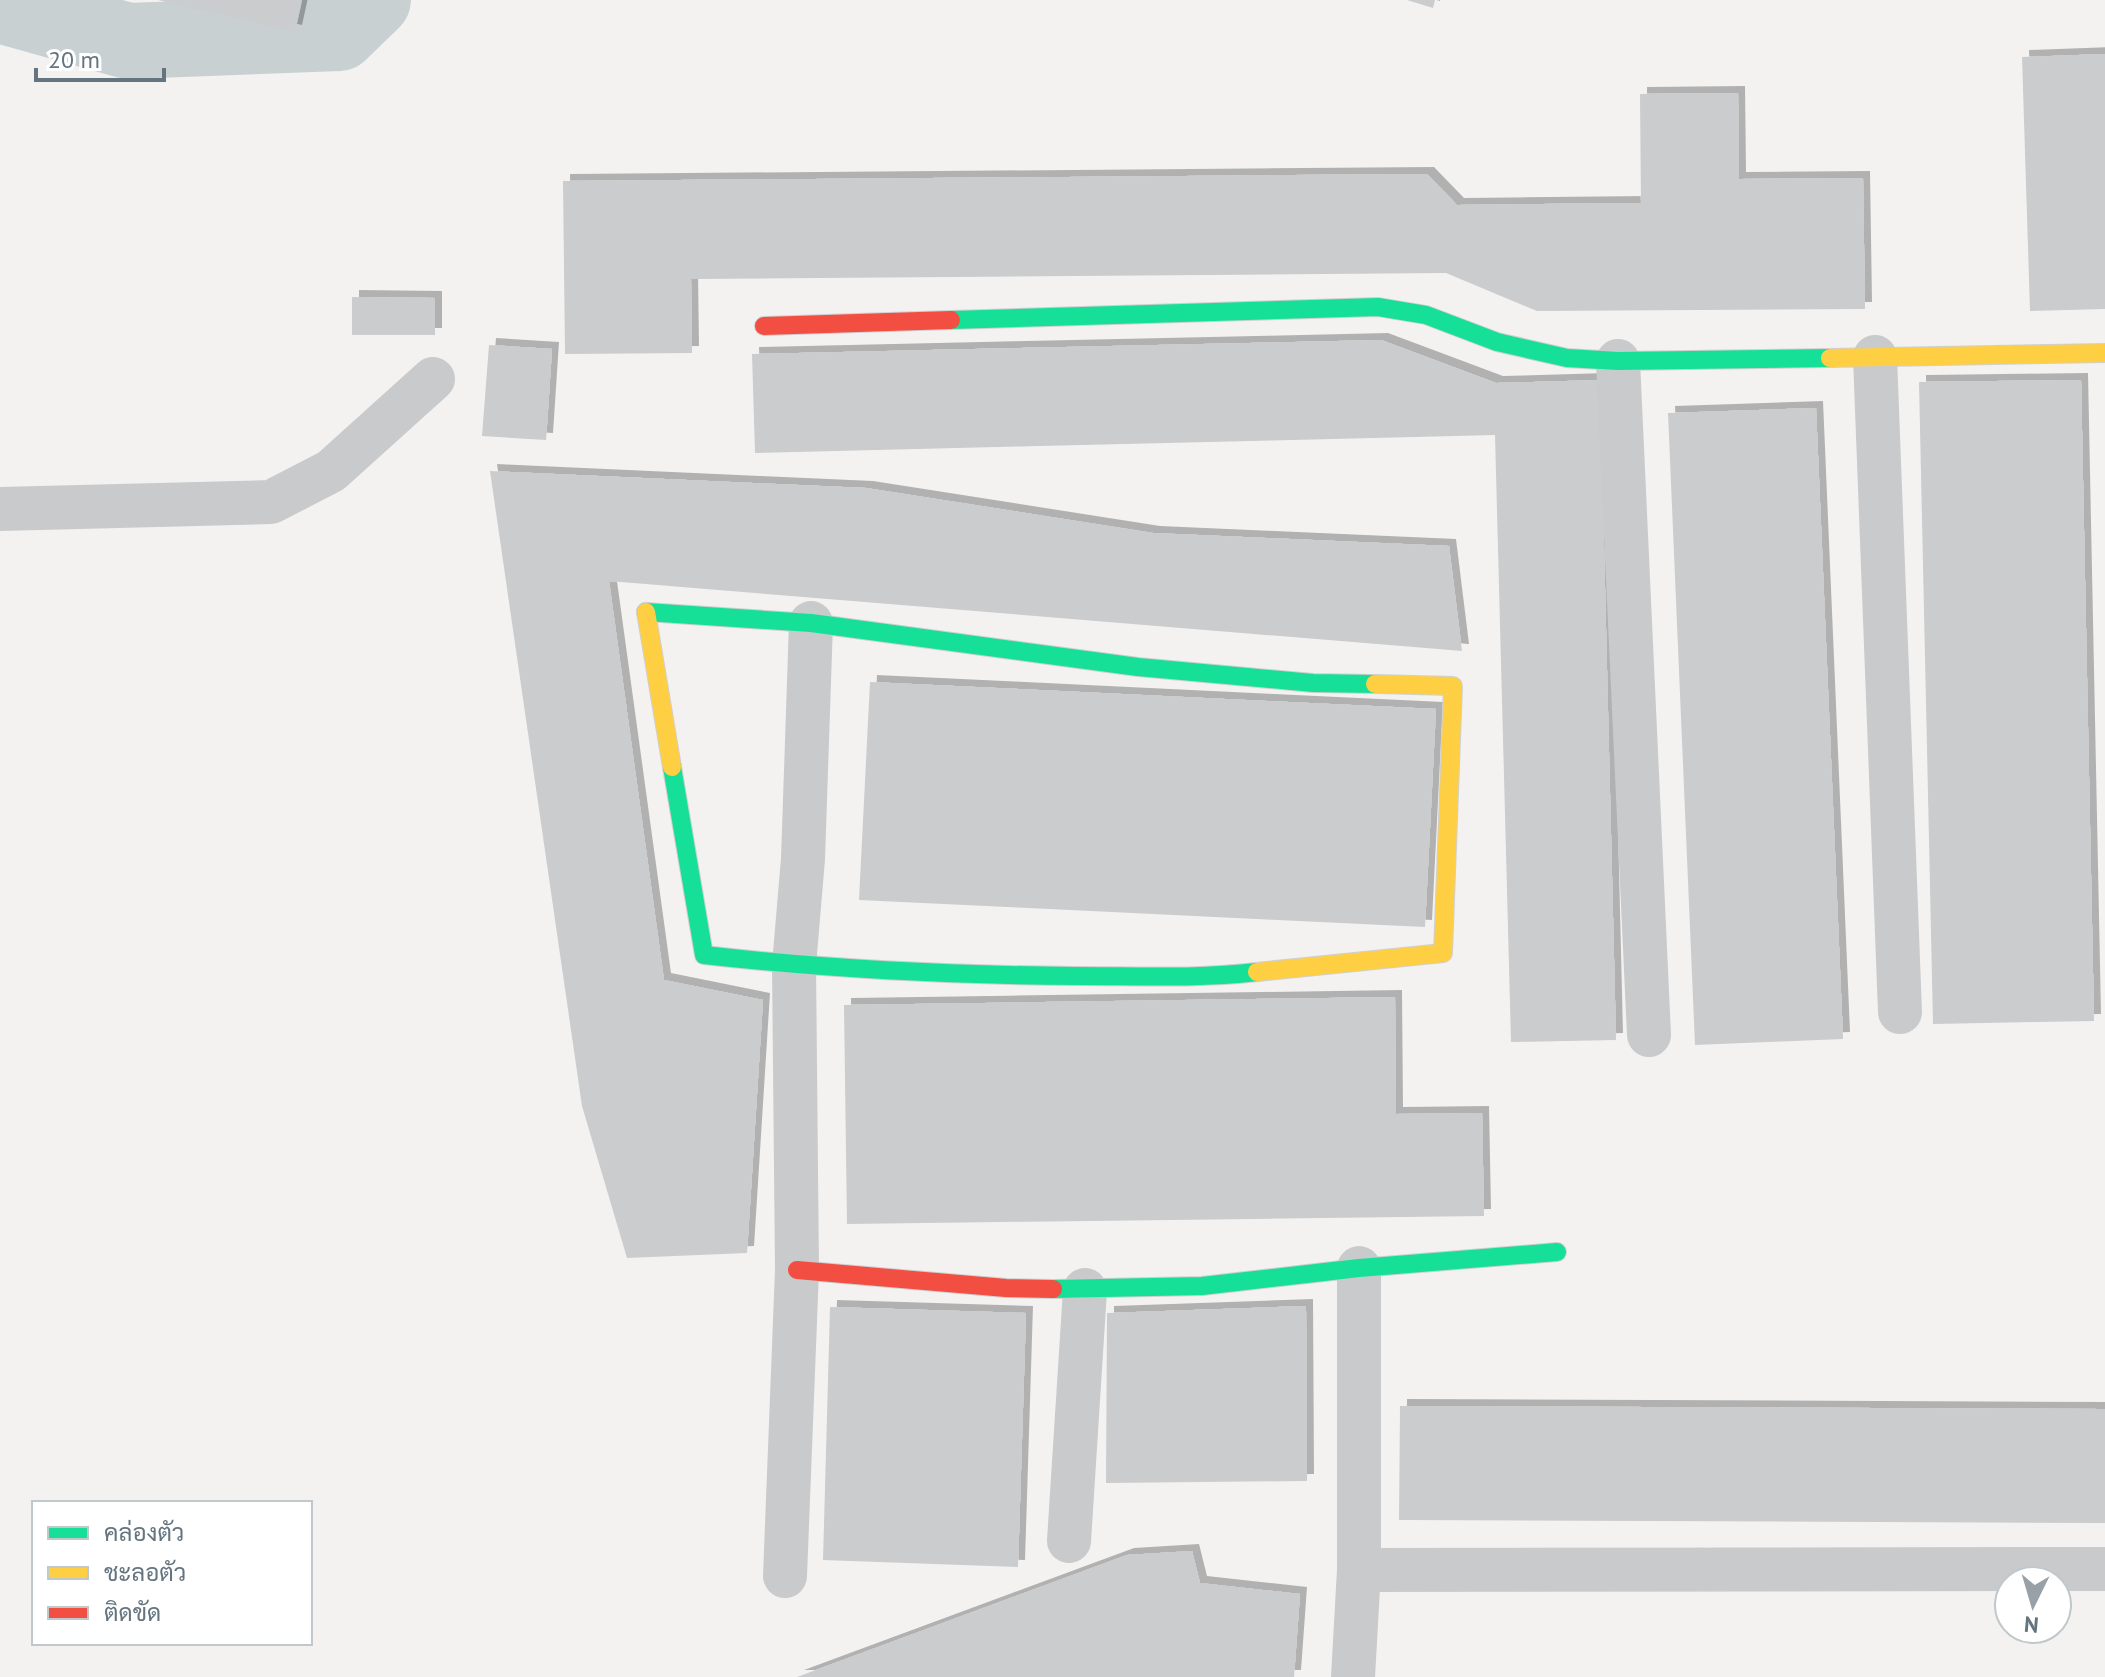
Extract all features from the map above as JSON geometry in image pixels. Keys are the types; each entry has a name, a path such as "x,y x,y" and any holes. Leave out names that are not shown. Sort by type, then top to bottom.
{"street":[{"path":"764,326 1378,307 1426,315 1497,342 1567,358 1618,361 2105,353"},
{"path":"1875,357 1900,1012"},
{"path":"1618,361 1649,1035"},
{"path":"0,509 271,502 331,471 433,379"},
{"path":"646,612 811,623 1138,667 1313,683 1453,686 1443,953 1213,977 1001,975 794,965 704,955 646,612"},
{"path":"785,1576 797,1270 794,965 803,859 811,623"},
{"path":"797,1270 1006,1288 1085,1290 1202,1286 1359,1268 1557,1252"},
{"path":"1353,1677 1359,1570 1359,1268"},
{"path":"1069,1541 1085,1290"},
{"path":"1359,1570 2105,1569"}],"building":[{"path":"158,0 302,0 295,32"},
{"path":"1407,0 1435,0 1433,8"},
{"path":"2105,54 2105,309 2030,311 2022,57"},
{"path":"1738,93 1739,179 1863,178 1865,309 1537,311 1446,273 691,279 692,353 565,354 563,181 1427,174 1457,205 1641,203 1640,94"},
{"path":"352,297 435,298 435,335 352,335"},
{"path":"1381,340 1496,383 1600,380 1616,1040 1511,1042 1495,435 755,453 752,354"},
{"path":"489,345 552,349 546,440 482,436"},
{"path":"2081,380 2094,1021 1933,1024 1919,382"},
{"path":"1816,408 1843,1039 1695,1045 1668,413"},
{"path":"490,471 866,488 1153,533 1449,546 1462,651 609,581 664,980 763,1000 747,1253 627,1258 582,1106"},
{"path":"870,682 1436,709 1425,927 859,900"},
{"path":"1395,997 1396,1114 1482,1113 1484,1216 847,1224 844,1005"},
{"path":"1306,1306 1307,1481 1106,1483 1107,1313"},
{"path":"830,1307 1026,1313 1018,1567 823,1560"},
{"path":"1400,1406 2105,1409 2105,1523 1399,1520"},
{"path":"1192,1551 1200,1583 1300,1594 1294,1677 797,1677 1127,1555"}],"waterway":[{"path":"0,5 128,41 339,33 373,0"}],"traffic: fast":[{"path":"951,320 1378,307 1426,315 1497,342 1567,358 1618,361 1830,358"},
{"path":"646,612 811,623 1138,667 1313,683 1375,684"},
{"path":"672,767 704,955 843,968 982,974 1166,977 1257,972"},
{"path":"1053,1289 1202,1286 1359,1268 1557,1252"}],"traffic: slow":[{"path":"1830,358 2105,353"},
{"path":"646,612 672,767"},
{"path":"1257,972 1443,953 1453,686 1375,684"}],"traffic: jam":[{"path":"764,326 951,320"},
{"path":"797,1270 1006,1288 1053,1289"}]}
